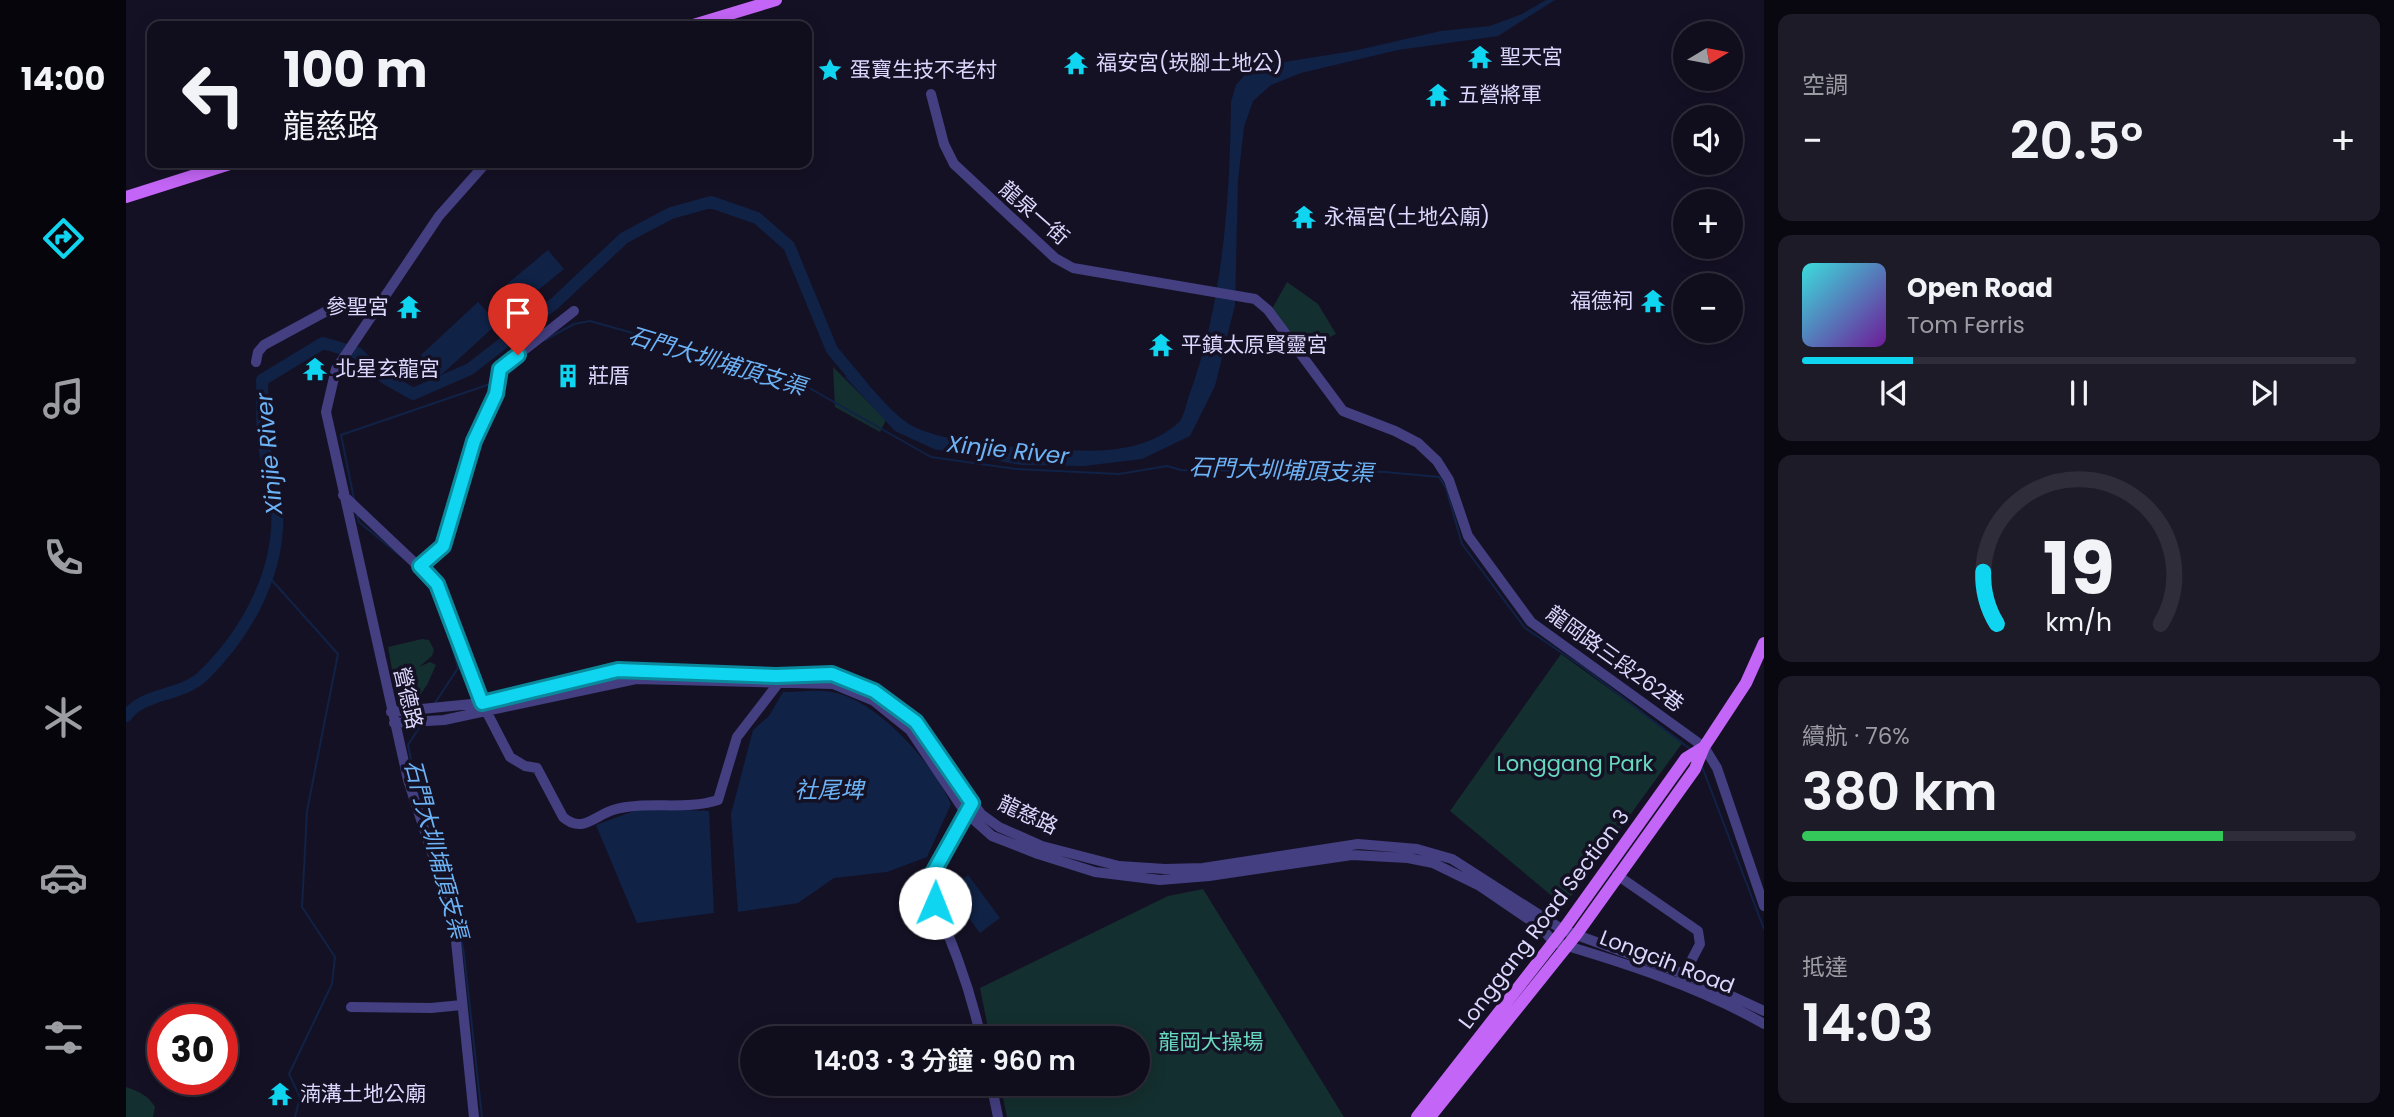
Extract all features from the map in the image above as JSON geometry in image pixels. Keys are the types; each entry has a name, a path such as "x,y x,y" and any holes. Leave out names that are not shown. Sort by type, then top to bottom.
{"main road":[{"path":"707,21 776,0"},
{"path":"126,197 217,168"},
{"name":"Longgang Road Section 3","path":"1430,1117 1567,946 1695,769 1704,747 1746,683 1764,643"},
{"name":"Longgang Road Section 3","path":"1417,1117 1563,930 1686,758 1704,747"}],"street":[{"name":"龍泉一街","path":"931,94 944,144 954,164 974,186 1055,258 1082,272 1245,298"},
{"path":"256,362 258,352 264,345 345,301 354,301 373,314 439,216 482,168"},
{"name":"龍岡路三段262巷","path":"1245,298 1255,299 1268,310 1277,326 1326,385 1335,403 1343,411 1418,443 1437,461 1450,480 1468,536 1531,622 1704,747"},
{"path":"420,566 443,546 474,441 496,394 500,369 573,311"},
{"name":"營德路","path":"373,314 335,369 326,412 414,806 445,889 456,941 474,1117"},
{"path":"343,495 437,584 485,707 510,757 525,766 537,768 563,817 579,825 612,810 652,804 708,804 718,800 737,737 776,681"},
{"name":"龍慈路","path":"394,723 444,720 618,670 776,681 832,674 874,691 916,722 968,808 1040,850 1095,872 1160,880 1209,876 1352,855 1409,858 1433,863 1480,886 1540,927 1554,942"},
{"name":"龍慈路","path":"391,712 485,707"},
{"path":"1704,747 1717,768 1764,906"},
{"path":"968,808 928,887 946,924 969,985 978,1026"},
{"name":"龍慈路","path":"1040,850 1119,866 1165,869 1203,868 1327,846 1388,844 1451,859 1563,930"},
{"path":"1617,875 1702,937 1679,985"},
{"name":"Longcih Road","path":"1563,930 1684,974 1764,1011"},
{"name":"Longcih Road","path":"1554,942 1679,985 1764,1024"},
{"path":"351,1007 431,1008 463,1004"},
{"path":"994,1096 998,1117"}],"green space":[{"path":"1287,282 1318,304 1336,334 1304,350 1299,349 1272,309"},
{"path":"833,367 886,420 880,432 835,407"},
{"path":"422,639 429,640 434,650 432,656 419,667 430,662 436,665 415,702 402,701 395,686 388,647"},
{"name":"Longgang Park","path":"1561,654 1683,742 1564,906 1450,811"},
{"name":"龍岡大操場","path":"1203,889 1344,1117 1007,1117 1003,1096 1150,1096 1150,1026 988,1026 980,988 1168,896"},
{"path":"126,1087 149,1100 155,1107 153,1117 126,1117"}],"water":[{"path":"1546,0 1555,0 1498,36 1398,50 1301,73 1271,85 1253,101 1244,127 1238,181 1235,305 1215,386 1190,436 1142,459 1084,466 1021,465 934,449 895,431 845,377 856,372 909,424 954,439 1026,448 1093,451 1129,447 1162,435 1177,424 1183,415 1210,325 1226,214 1231,102 1236,85 1247,72 1265,65 1353,51 1441,31 1490,26 1522,14"},
{"path":"548,250 564,269 515,309 500,290"},
{"path":"478,302 498,323 440,376 421,355"},
{"name":"社尾埤","path":"783,692 832,692 850,697 867,707 885,720 918,753 951,804 927,857 887,872 834,878 798,903 738,912 731,814 753,730 769,716"},
{"path":"642,808 709,811 714,913 637,923 596,825"},
{"path":"968,875 1000,918 980,933 948,890"}],"waterway":[{"name":"Xinjie River","path":"126,716 143,702 185,687 204,675 235,639 247,620 267,577 277,531 276,500 263,437 262,380 323,343 357,353 385,378 413,394 470,369 555,303 624,238 671,213 711,202 757,218 789,246 832,350 863,387"},
{"name":"石門大圳埔頂支渠","path":"545,340 574,324 590,321 729,360 804,385 931,457 1016,469 1119,474 1167,466 1181,470 1385,472 1439,477 1446,488 1462,544 1525,628 1583,667 1690,749"},
{"name":"石門大圳埔頂支渠","path":"354,499 341,435 493,383"},
{"name":"石門大圳埔頂支渠","path":"357,515 359,522 403,558"},
{"name":"石門大圳埔頂支渠","path":"414,569 434,591"},
{"name":"石門大圳埔頂支渠","path":"268,576 338,654 307,811 302,907 335,957 332,984 289,1074 300,1097 295,1117"},
{"name":"石門大圳埔頂支渠","path":"435,703 458,668 440,605"},
{"name":"石門大圳埔頂支渠","path":"418,795 408,745 421,725"},
{"name":"石門大圳埔頂支渠","path":"1701,764 1764,929"},
{"name":"石門大圳埔頂支渠","path":"433,840 452,890 464,954 482,1117"}],"place":[{"name":"聖天宮","path":"1480,57"},
{"name":"福安宮(崁腳土地公)","path":"1076,63"},
{"name":"蛋寶生技不老村","path":"830,70"},
{"name":"五營將軍","path":"1438,95"},
{"name":"永福宮(土地公廟)","path":"1304,217"},
{"name":"福德祠","path":"1653,301"},
{"name":"參聖宮","path":"409,307"},
{"name":"平鎮太原賢靈宮","path":"1161,345"},
{"name":"北星玄龍宮","path":"315,369"},
{"name":"莊厝","path":"568,376"},
{"name":"湳溝土地公廟","path":"280,1094"}],"route":[{"path":"518,355 500,369 496,394 474,441 443,546 420,566 437,584 482,703 618,670 650,669 776,676 832,674 857,682 916,722 972,803 941,863 928,882 935,903"}]}
